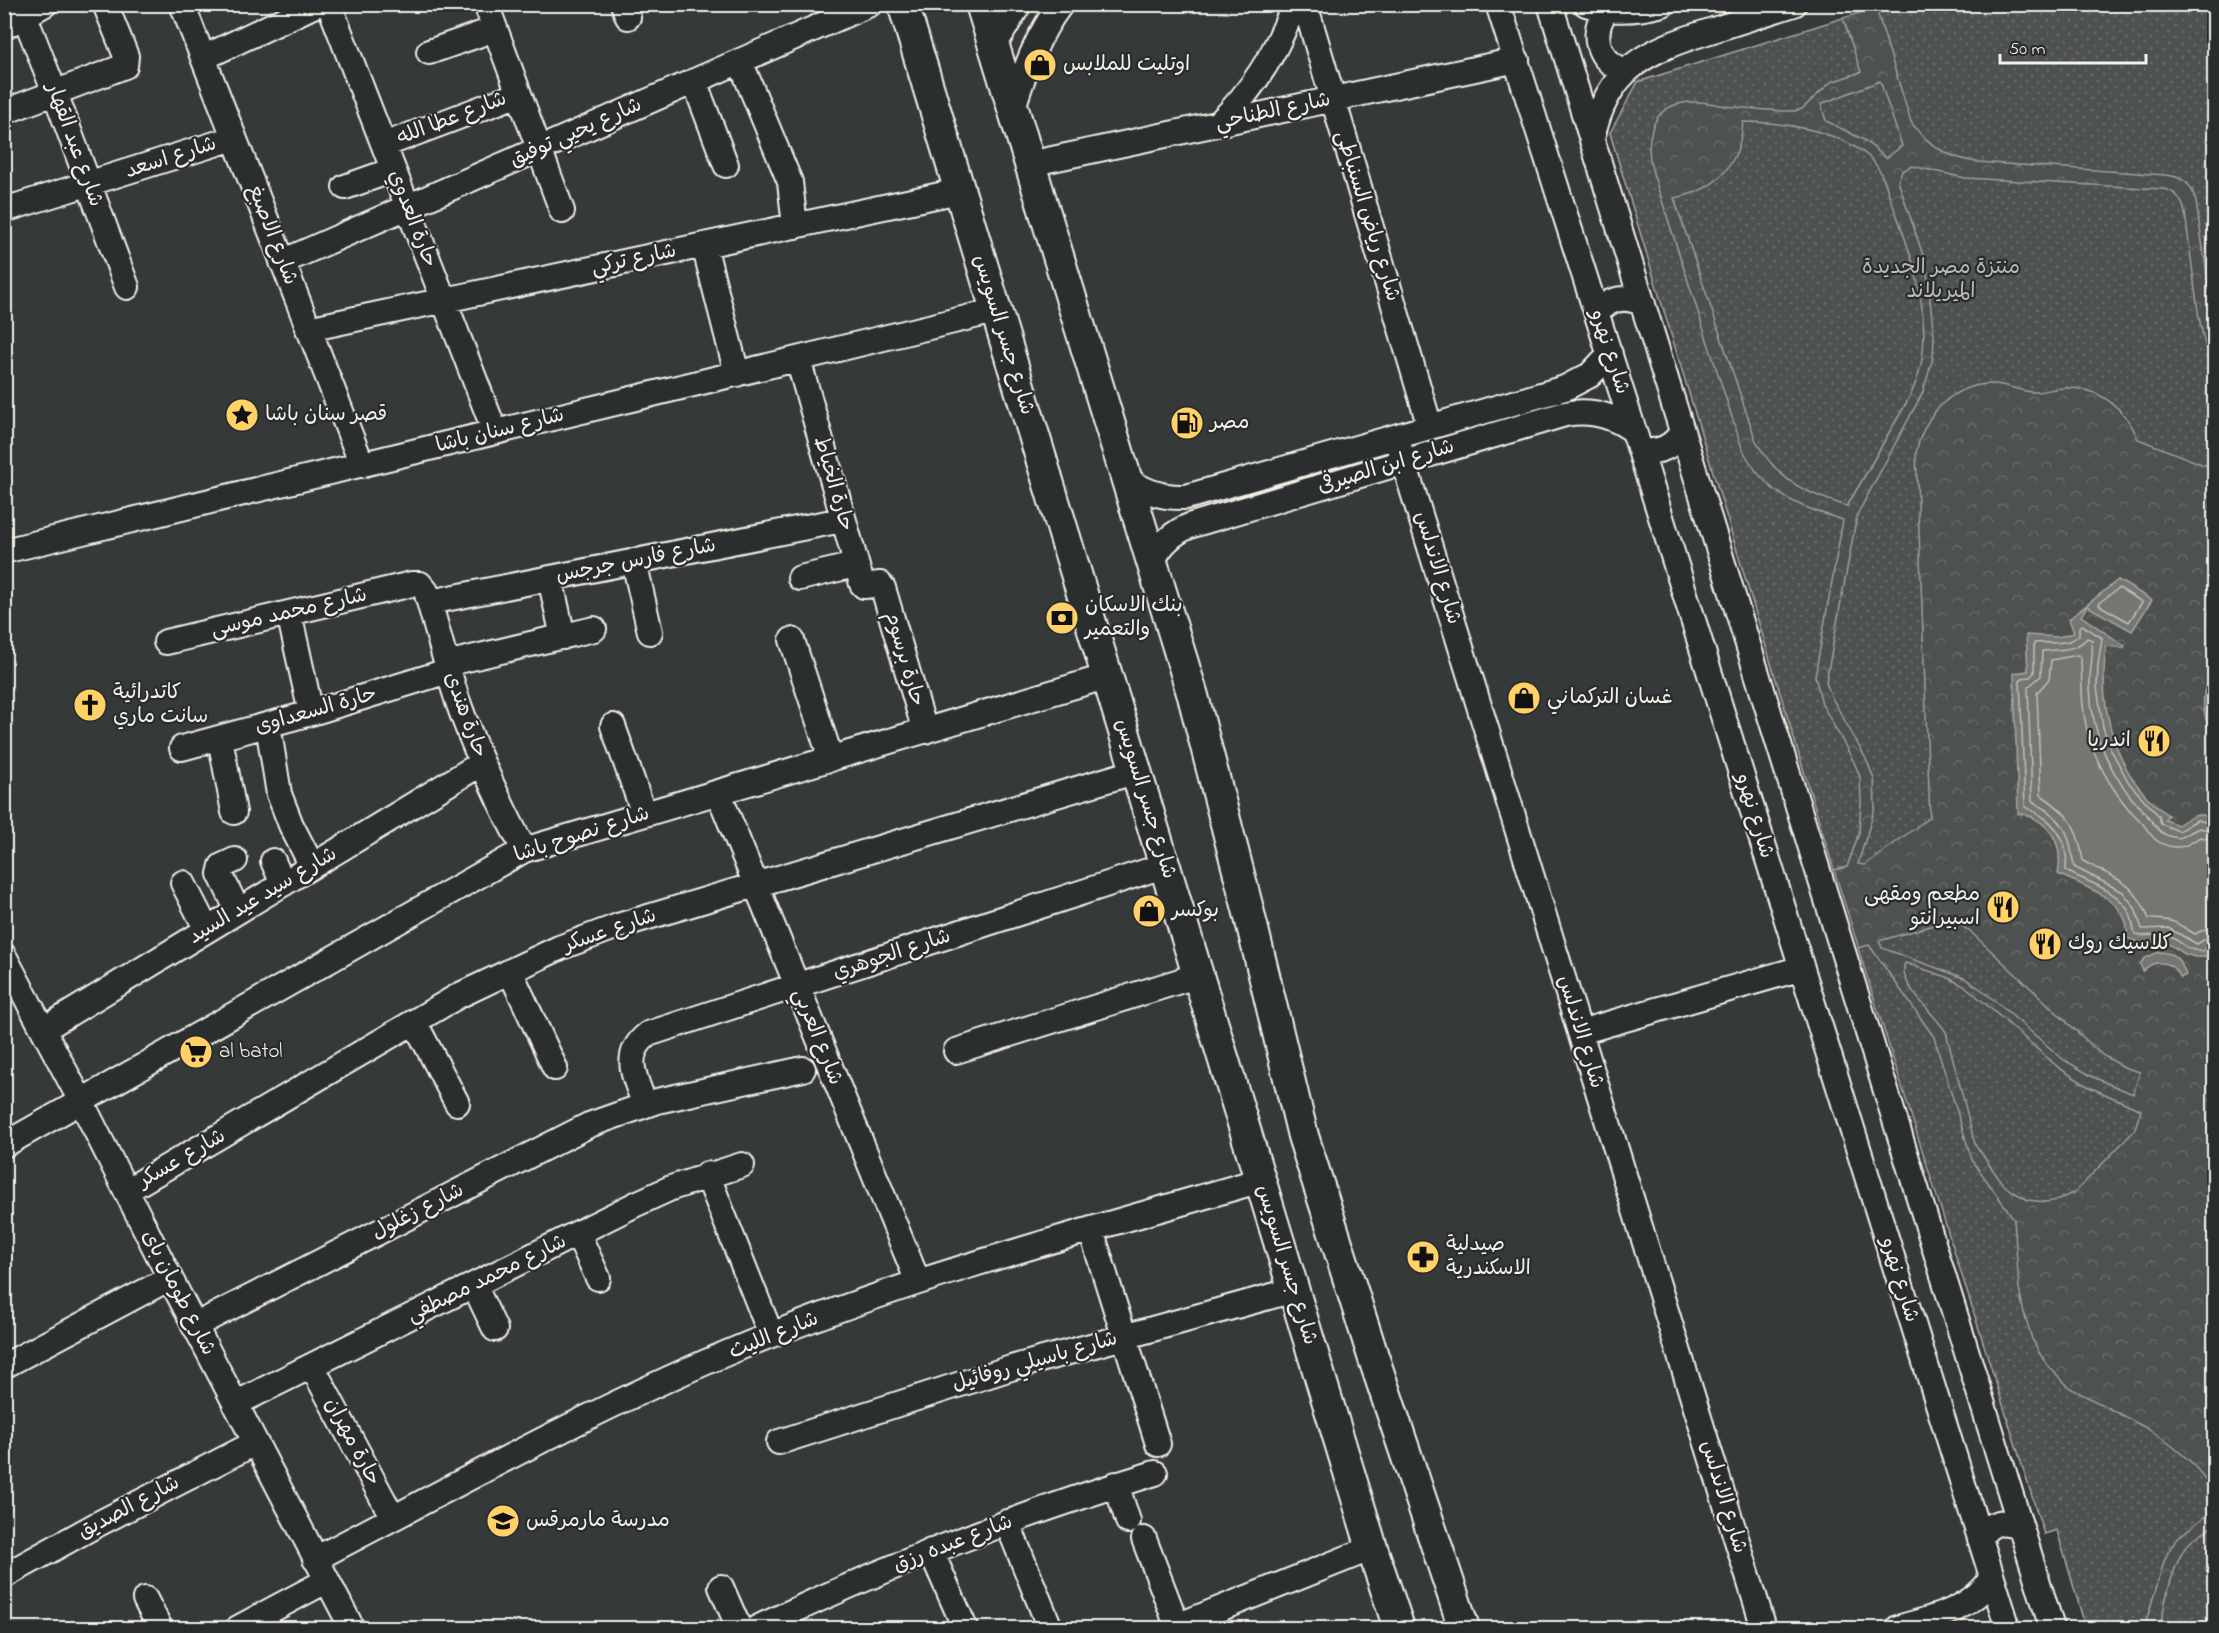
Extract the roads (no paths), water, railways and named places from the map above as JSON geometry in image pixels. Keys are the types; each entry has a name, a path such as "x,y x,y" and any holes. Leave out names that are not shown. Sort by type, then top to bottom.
{"main road":[{"name":"شارع جسر السويس","path":"903,4 1166,865 1371,1548 1399,1629"},
{"path":"981,4 1193,696 1303,1136 1464,1629"}],"street":[{"path":"4,112 125,66 126,56 105,4"},
{"name":"شارع الاصبغ","path":"182,4 362,465"},
{"path":"203,58 317,4"},
{"name":"حارة العدوي","path":"330,4 495,432"},
{"path":"486,4 562,211"},
{"name":"شارع يحيي توفيق","path":"282,262 870,4"},
{"path":"994,45 1019,4"},
{"path":"1013,108 1023,75 1037,42 1060,4"},
{"path":"1219,123 1244,96 1266,66 1278,44 1294,4"},
{"name":"شارع رياض السنباطى","path":"1305,4 1430,427"},
{"name":"شارع نهرو","path":"1498,4 1637,440 2008,1629"},
{"name":"شارع نهرو","path":"1550,4 2052,1629"},
{"path":"1627,71 1611,64 1600,51 1596,33 1598,25 1596,7 1635,10 1663,4"},
{"path":"1592,139 1606,97 1627,71 1648,54 1661,47 1794,4"},
{"name":"شارع عبد القهار","path":"23,13 127,287"},
{"path":"429,52 495,29"},
{"name":"شارع الطناحي","path":"1029,164 1517,60"},
{"path":"740,61 790,183 795,226"},
{"path":"694,81 726,165"},
{"name":"شارع عطا الله","path":"384,145 519,94"},
{"name":"شارع اسعد","path":"4,210 234,138"},
{"path":"345,187 393,170"},
{"name":"شارع تركي","path":"308,329 959,191"},
{"path":"704,245 736,374"},
{"path":"1597,313 1606,304 1618,299 1631,299 1643,304"},
{"name":"شارع سنان باشا","path":"4,551 995,311"},
{"name":"شارع ابن الصيرفى","path":"1125,477 1138,487 1153,494 1186,497 1571,385 1590,375 1610,354"},
{"name":"حارة الخياط","path":"798,359 862,585 880,584 884,588"},
{"name":"شارع ابن الصيرفى","path":"1152,563 1164,542 1177,532 1192,525 1573,412 1606,415 1621,421 1637,440"},
{"path":"1637,440 1652,451 1675,442 1682,432"},
{"name":"شارع الاندلس","path":"1396,436 1764,1629"},
{"name":"شارع فارس جرجس","path":"430,602 842,519"},
{"path":"634,561 650,632"},
{"path":"800,578 855,565"},
{"path":"550,578 563,637"},
{"name":"شارع محمد موسى","path":"166,642 416,583 424,586 430,602"},
{"name":"حارة برسوم","path":"884,588 925,730"},
{"name":"حارة هندى","path":"430,602 447,668 482,763 524,850"},
{"path":"289,613 311,713"},
{"name":"حارة السعداوى","path":"182,748 311,713 447,668 594,629"},
{"path":"792,640 831,759"},
{"name":"شارع نصوح باشا","path":"4,1145 524,850 1108,676"},
{"path":"268,725 279,794 291,825 312,866"},
{"path":"613,726 644,814"},
{"path":"220,738 234,812"},
{"name":"شارع سيد عيد السيد","path":"44,1029 312,866 380,816 482,763"},
{"name":"شارع عسكر","path":"126,1191 458,996 559,948 618,926 1137,771"},
{"name":"شارع العربي","path":"718,792 918,1282"},
{"path":"235,860 222,866 220,874 238,911"},
{"path":"273,861 283,884"},
{"name":"شارع الجوهري","path":"645,1105 632,1069 632,1059 640,1040 648,1034 1166,865"},
{"path":"183,883 207,930"},
{"name":"شارع طومان باى","path":"4,956 44,1029 194,1326 352,1629"},
{"path":"1580,1032 1802,968"},
{"path":"510,971 555,1068"},
{"path":"956,1051 1199,975"},
{"path":"415,1023 457,1103"},
{"name":"شارع زغلول","path":"194,1326 571,1133 645,1105 803,1068"},
{"name":"شارع محمد مصطفي","path":"235,1404 645,1200 707,1174 742,1165"},
{"path":"707,1174 771,1335"},
{"name":"شارع الليث","path":"315,1558 642,1391 771,1335 918,1282 1261,1180"},
{"path":"1091,1230 1158,1444"},
{"path":"578,1234 598,1278"},
{"path":"4,1366 170,1278"},
{"path":"474,1285 495,1329"},
{"name":"شارع باسيلي روفائيل","path":"779,1442 909,1400 1124,1336 1294,1290"},
{"name":"حارة مهران","path":"312,1366 393,1518"},
{"name":"شارع الصديق","path":"4,1576 96,1524 255,1443"},
{"name":"شارع عبده رزق","path":"758,1629 845,1587 931,1551 1116,1484 1155,1473"},
{"path":"1116,1484 1176,1628 1371,1548"},
{"path":"1007,1522 1050,1629"},
{"path":"1980,1539 1987,1529 1997,1523 2010,1523 2020,1528"},
{"path":"931,1551 965,1629"},
{"path":"1898,1629 1963,1606 1980,1594 1992,1578"},
{"path":"238,1629 326,1581"},
{"path":"720,1587 740,1629"},
{"path":"145,1599 160,1629"}],"water":[{"path":"2118,580 2152,600 2132,631 2087,606 2081,616 2125,646 2123,648 2106,646 2105,693 2114,739 2134,781 2168,815 2165,820 2178,825 2200,815 2214,819 2214,947 2206,957 2185,954 2164,941 2141,943 2127,938 2126,925 2115,904 2094,890 2058,874 2059,853 2052,834 2039,821 2018,813 2014,673 2028,671 2026,635 2058,637 2074,633 2069,619"},
{"path":"2214,683 2214,746 2203,700 2206,685"},
{"path":"2159,952 2169,953 2177,958 2186,975 2181,978 2174,968 2164,963 2153,964 2143,971 2140,964 2145,958"}],"place":[{"name":"اوتليت للملابس","path":"1040,65"},
{"name":"قصر سنان باشا","path":"242,415"},
{"name":"مصر","path":"1187,423"},
{"name":"بنك الاسكان والتعمير","path":"1062,618"},
{"name":"غسان التركماني","path":"1524,698"},
{"name":"كاتدرائية سانت ماري","path":"90,705"},
{"name":"اندريا","path":"2154,741"},
{"name":"مطعم ومقهى اسبيرانتو","path":"2003,907"},
{"name":"بوكسر","path":"1149,911"},
{"name":"كلاسيك روك","path":"2045,944"},
{"name":"al batol","path":"196,1052"},
{"name":"صيدلية الاسكندرية","path":"1423,1257"},
{"name":"مدرسة مارمرقس","path":"503,1521"}],"park label":[{"name":"منتزة مصر الجديدة الميريلاند","path":"1941,280"}]}
